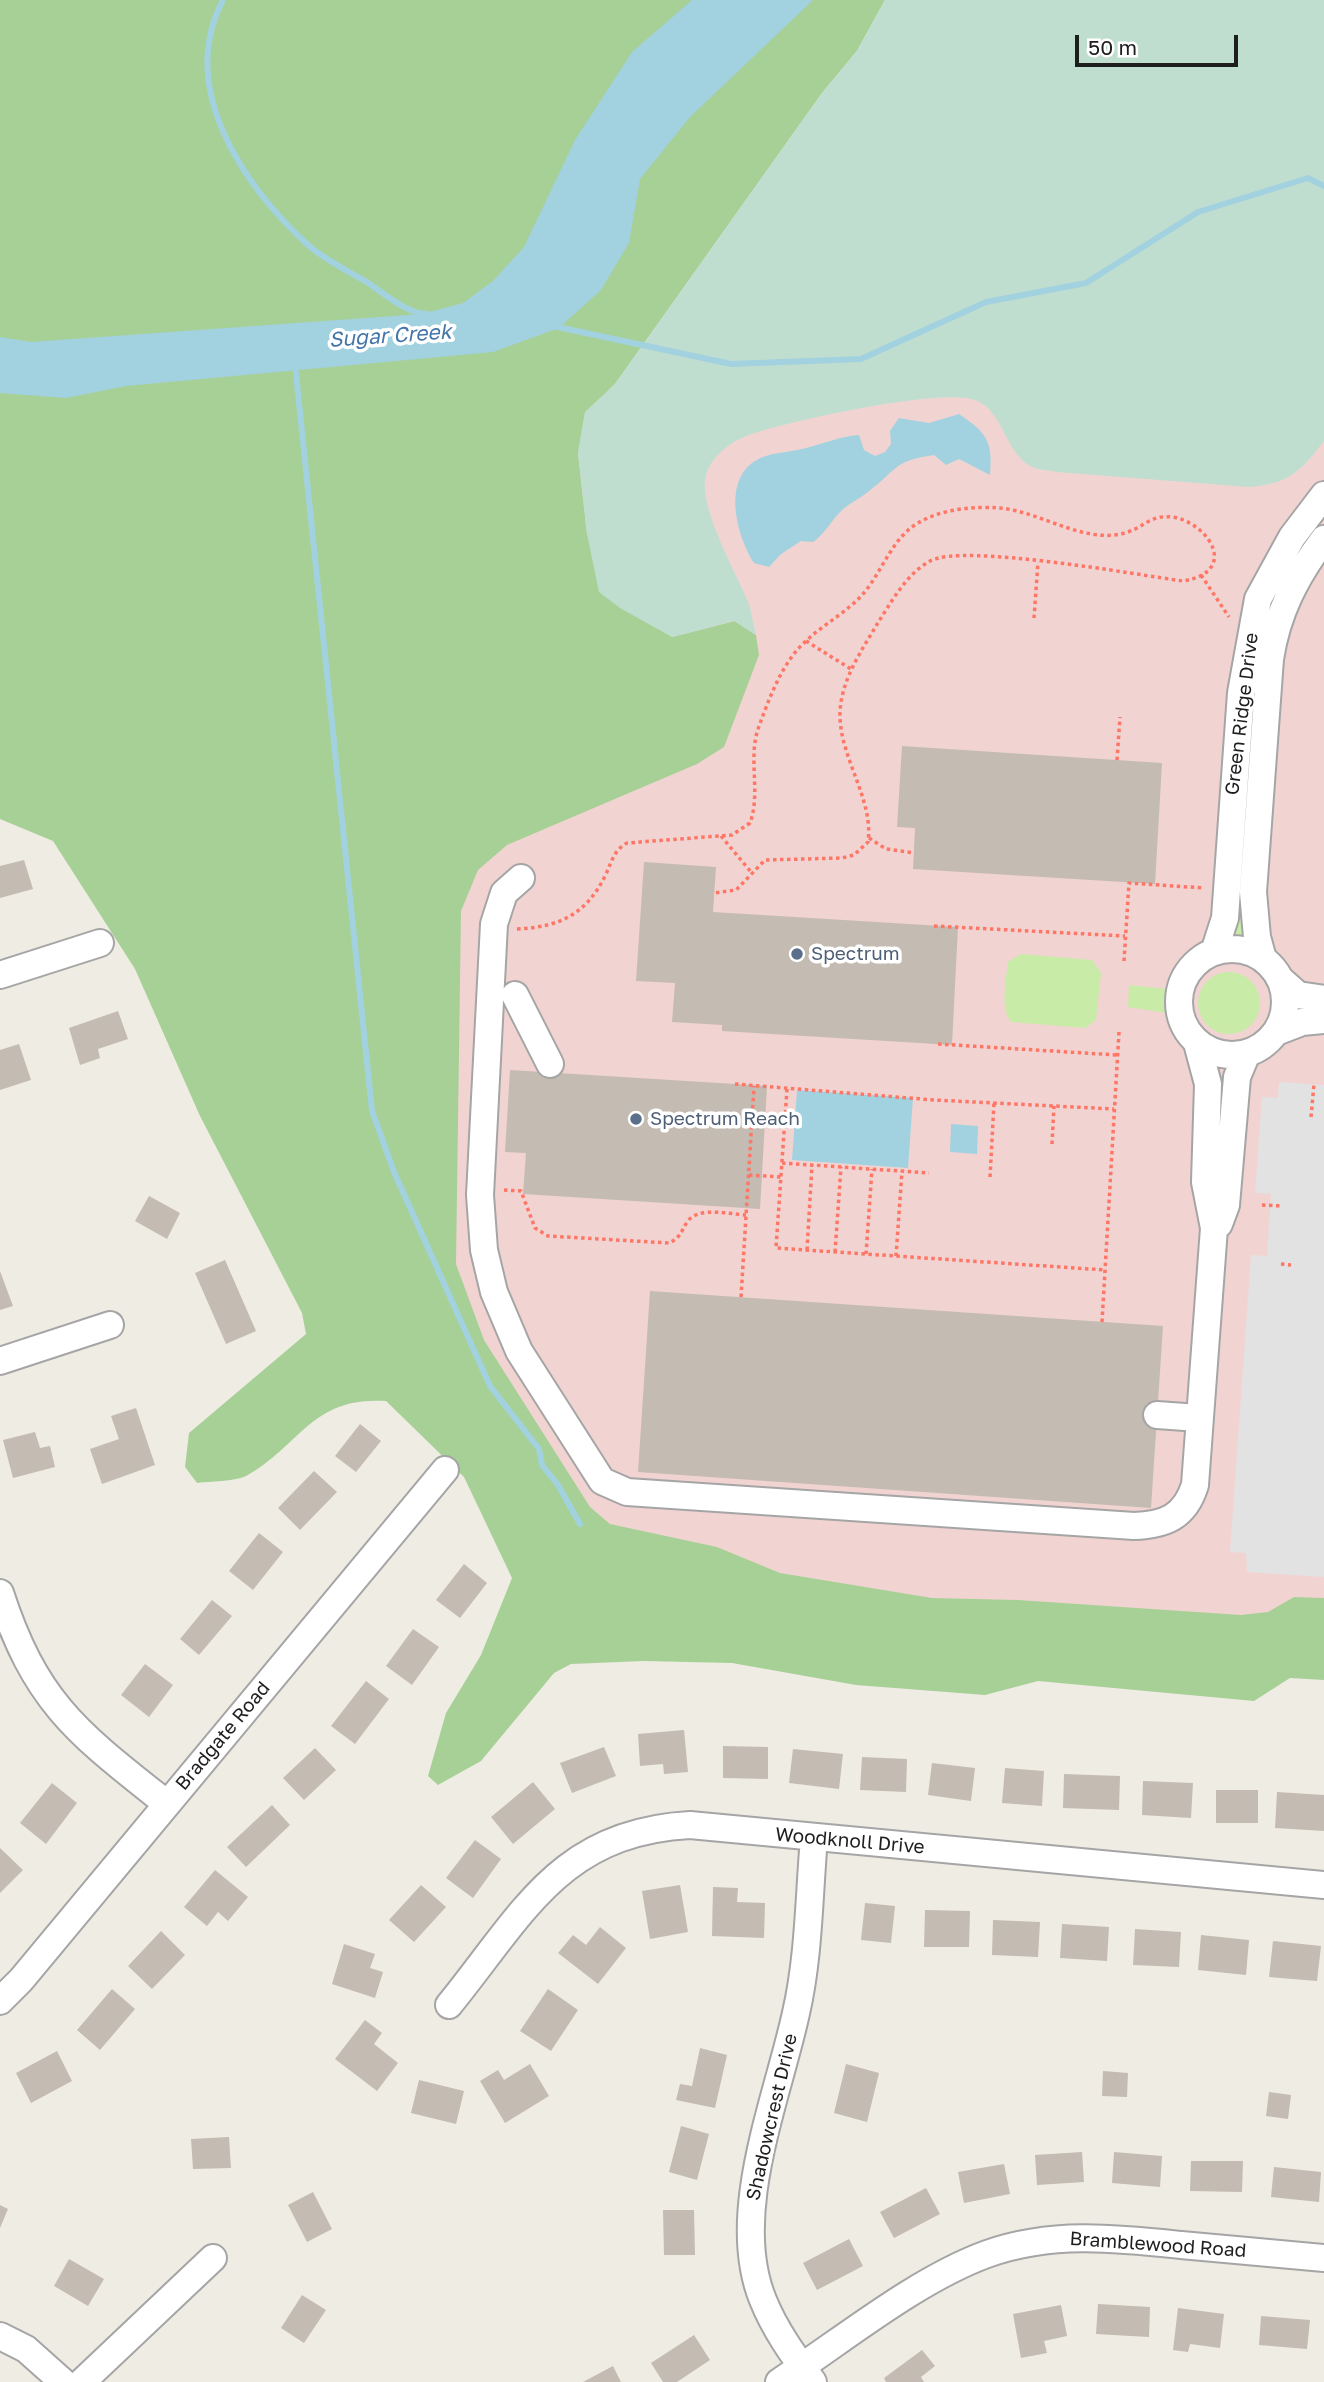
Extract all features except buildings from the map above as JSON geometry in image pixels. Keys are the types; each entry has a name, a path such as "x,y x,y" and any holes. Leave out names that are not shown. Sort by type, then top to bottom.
{"street":[{"name":"Green Ridge Drive","path":"1214,952 1225,918 1241,693 1258,599 1292,537 1324,495"},
{"name":"Green Ridge Drive","path":"1271,969 1253,912 1270,659 1274,635 1290,590 1324,539"},
{"path":"521,878 503,893 494,930 480,1195 484,1250 494,1292 519,1351 603,1480 626,1492 1153,1526 1173,1518 1191,1498 1195,1485 1214,1228 1206,1202 1205,1182 1208,1084 1197,1043 1181,1018 1180,988 1193,966 1214,952 1239,950 1271,969 1298,995 1324,999"},
{"path":"0,975 100,943"},
{"path":"1197,1043 1224,1055 1247,1053 1266,1043 1276,1032 1285,1004 1271,969"},
{"path":"515,995 550,1064"},
{"path":"1276,1032 1302,1022 1324,1020"},
{"path":"1214,1228 1219,1224 1226,1205 1237,1077 1247,1053"},
{"path":"0,1361 110,1325"},
{"path":"1157,1415 1199,1418"},
{"name":"Bradgate Road","path":"0,2001 21,1980 445,1470"},
{"path":"0,1593 18,1643 47,1696 103,1753 167,1804"},
{"name":"Woodknoll Drive","path":"449,2005 546,1885 570,1862 605,1842 655,1827 690,1825 1324,1885"},
{"name":"Shadowcrest Drive","path":"808,2374 778,2332 762,2300 752,2259 749,2226 752,2192 799,2000 814,1838"},
{"name":"Bramblewood Road","path":"779,2382 808,2374 945,2273 985,2255 1026,2243 1067,2237 1111,2238 1324,2258"},
{"path":"82,2382 213,2258"},
{"path":"0,2336 26,2349 63,2382"}],"path":[{"path":"494,930 545,927 570,918 597,893 615,852 627,843 732,835 750,823 754,802 752,754 757,731 788,663 806,641 862,596 907,531 917,523 948,512 978,507 1022,511 1070,528 1112,537 1156,518 1171,517 1189,523 1216,551 1214,561 1201,575 1183,581 1038,562 957,555 931,560 921,567 891,602 851,669 844,689 841,723 867,820 869,838 863,849 842,858 765,860 736,890 714,893"},
{"path":"1034,618 1038,562"},
{"path":"1201,575 1232,621"},
{"path":"806,641 851,669"},
{"path":"1118,760 1121,717"},
{"path":"721,836 751,872"},
{"path":"869,838 894,852 914,853"},
{"path":"1124,961 1129,883 1210,888"},
{"path":"934,926 1125,936"},
{"path":"1102,1322 1119,1032"},
{"path":"937,1044 1118,1055"},
{"path":"735,1084 787,1090 1114,1110"},
{"path":"1311,1117 1314,1084"},
{"path":"741,1297 745,1187 749,1175 754,1085"},
{"path":"787,1090 776,1248 1105,1269"},
{"path":"990,1177 994,1103"},
{"path":"1052,1144 1054,1106"},
{"path":"782,1163 929,1173"},
{"path":"807,1250 812,1165"},
{"path":"835,1252 841,1167"},
{"path":"866,1254 872,1169"},
{"path":"897,1256 902,1171"},
{"path":"749,1175 781,1177"},
{"path":"522,1191 535,1228 548,1236 669,1243 677,1240 688,1221 697,1214 746,1215"},
{"path":"1262,1205 1283,1206"},
{"path":"1281,1264 1291,1265"}],"shaded area":[{"path":"1324,0 1324,1675 580,1614 0,482 615,384 822,93"},
{"path":"1279,1082 1324,1085 1324,1577 1247,1572 1246,1553 1230,1552 1251,1255 1267,1256 1271,1194 1255,1193 1262,1097 1278,1098"}],"green space":[{"path":"0,0 885,0 857,51 822,93 615,384 585,413 578,453 587,534 672,637 735,621 756,635 759,655 724,747 697,764 507,845 478,870 461,911 456,1264 484,1340 590,1507 610,1524 717,1547 780,1573 932,1598 1018,1600 1241,1615 1268,1612 1294,1597 1324,1598 1324,1680 1290,1678 1254,1701 1038,1681 985,1695 856,1685 732,1663 643,1661 571,1664 554,1673 481,1761 438,1785 428,1776 446,1713 481,1655 512,1578 464,1477 386,1401 341,1406 309,1425 265,1464 246,1476 197,1483 185,1467 189,1433 306,1334 302,1313 200,1116 135,969 53,841 0,819"},
{"path":"885,0 1324,0 1324,441 1308,461 1284,479 1248,487 1057,472 1033,467 1013,449 992,412 975,400 957,397 862,408 765,430 746,436 722,451 708,468 705,488 712,521 749,604 756,635 734,621 672,637 620,608 599,592 587,534 578,453 585,412 615,384 822,93 857,51"},
{"path":"1240,895 1245,941 1231,940 1236,896"},
{"path":"1021,954 1092,960 1101,973 1096,1020 1085,1028 1011,1022 1005,1002 1008,962"},
{"path":"1229,972 1251,981 1260,1003 1251,1025 1229,1034 1207,1025 1198,1003 1207,981"},
{"path":"1129,985 1166,989 1166,1013 1128,1007"}],"water":[{"name":"Sugar Creek","path":"692,0 813,0 690,117 640,179 629,243 601,290 559,328 493,352 126,386 66,398 0,393 0,337 31,342 422,314 463,303 493,281 524,247 575,140 632,52"},
{"path":"959,414 986,439 990,454 990,475 959,459 946,465 934,455 911,460 897,467 866,494 842,510 813,542 801,541 781,554 769,567 754,563 738,524 736,495 745,470 755,461 772,454 859,435 864,450 875,456 885,452 891,444 890,431 899,418 929,423"},
{"path":"797,1090 913,1098 908,1168 792,1160"},
{"path":"951,1124 978,1126 977,1154 950,1152"}],"waterway":[{"name":"Sugar Creek","path":"223,0 211,34 208,68 213,101 224,134 241,165 262,195 308,245 405,307 428,314"},
{"path":"553,326 731,364 861,359 986,302 1086,283 1198,212 1308,178 1324,186"},
{"path":"295,364 372,1111 394,1172 490,1386 539,1449 542,1465 558,1485 580,1524"}],"place":[{"name":"Spectrum","path":"797,954"},
{"name":"Spectrum Reach","path":"636,1119"}]}
